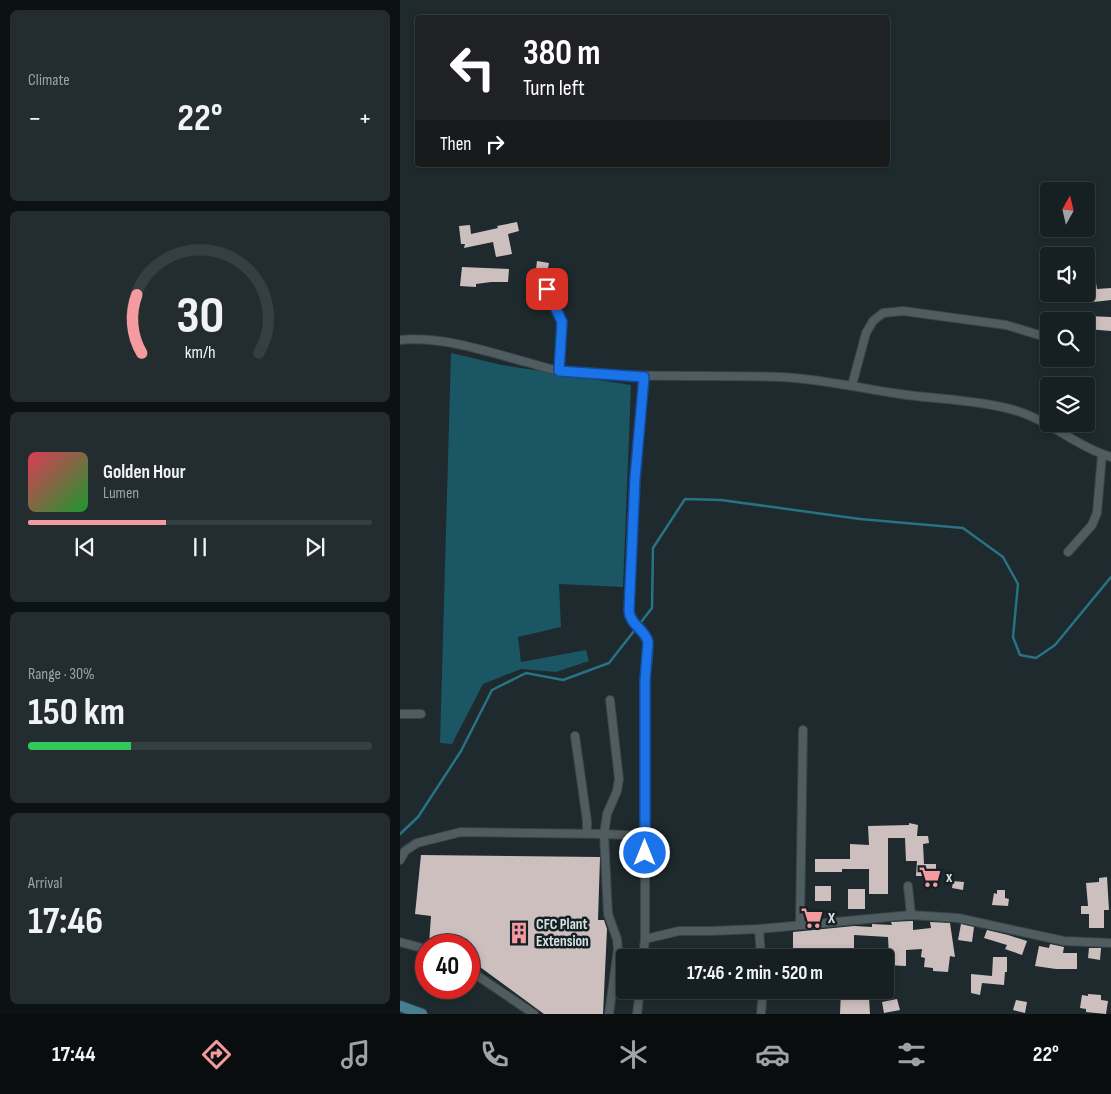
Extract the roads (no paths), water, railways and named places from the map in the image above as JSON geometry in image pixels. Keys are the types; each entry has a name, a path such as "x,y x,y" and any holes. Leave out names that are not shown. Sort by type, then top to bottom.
{"main road":[{"path":"400,1006 422,1014"}],"street":[{"path":"547,289 562,322 559,371"},
{"path":"852,385 866,333 873,321 883,313 903,311 1006,325 1040,335"},
{"path":"400,340 458,344 559,371 644,377 782,377 1004,407 1037,418 1055,430 1111,457"},
{"path":"644,377 635,478 629,611 634,625 647,638 649,644 645,681 644,949"},
{"path":"1068,552 1092,524 1096,513 1102,454"},
{"path":"609,1014 618,950 617,939 608,914 604,834 607,814 617,791 619,779 610,700"},
{"path":"400,714 421,714"},
{"path":"800,924 803,730"},
{"path":"575,736 587,821 587,834"},
{"path":"400,860 405,851 417,843 460,832 645,836"},
{"path":"908,886 911,915"},
{"path":"645,939 679,931 759,929 911,915 958,918 1064,941 1111,943"},
{"path":"759,929 760,949"},
{"path":"400,942 415,946"},
{"path":"480,977 534,1014"},
{"path":"637,1014 639,999"},
{"path":"761,1014 762,999"}],"waterway":[{"path":"400,834 418,817 461,751 492,690 526,673 563,680 609,663 652,608 653,548 685,499 721,500 860,519 963,528 1003,557 1018,584 1013,637 1020,655 1036,658 1055,645 1111,577"}],"place":[{"name":"x","path":"930,877"},
{"name":"X","path":"812,918"},
{"name":"CFC Plant Extension","path":"519,933"}]}
